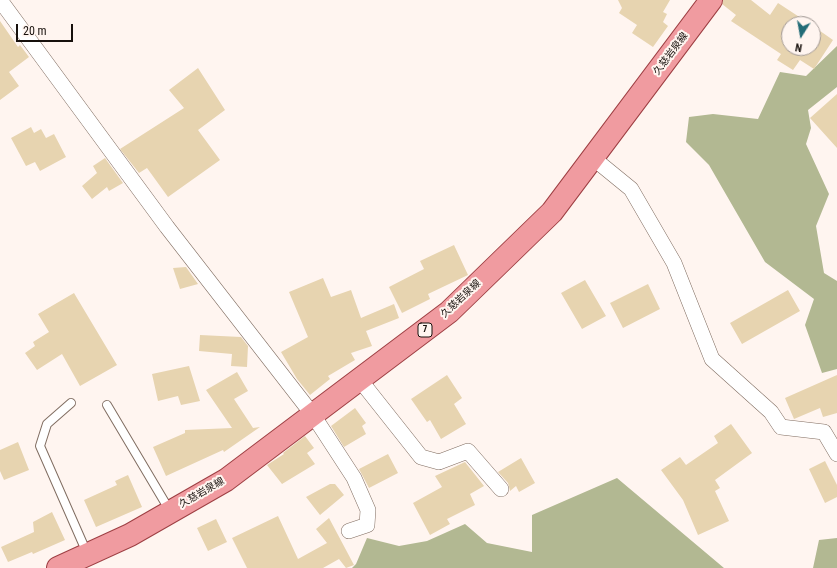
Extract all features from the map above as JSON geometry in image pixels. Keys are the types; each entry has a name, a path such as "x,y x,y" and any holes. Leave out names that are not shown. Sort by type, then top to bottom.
{"main road":[{"name":"久慈岩泉線","path":"58,568 130,535 226,480 449,312 552,212 711,0"}],"street":[{"path":"0,0 167,227 313,415 354,478 368,510 366,525 349,531"},
{"path":"593,158 631,189 674,263 712,360 771,412 781,427 824,432 837,454"},
{"path":"360,380 421,457 439,462 468,451 501,489"}],"lane":[{"path":"71,403 47,424 40,446 87,554"},
{"path":"107,405 170,511"}],"green space":[{"path":"837,46 837,87 808,110 811,128 806,144 829,194 816,226 824,273 837,281 837,369 822,373 805,325 814,299 765,262 709,165 686,142 689,117 713,114 758,119 780,72 806,76"},
{"path":"617,478 724,568 352,568 356,564 367,538 399,546 427,541 465,524 487,543 532,552 532,515"},
{"path":"837,538 837,568 813,568 819,540"}],"building":[{"path":"618,0 670,0 663,12 667,14 663,22 668,26 653,47 632,33 637,25 619,13 622,8"},
{"path":"723,0 751,0 770,15 778,3 798,16 781,16 781,54 731,21 736,15 722,4"},
{"path":"0,21 18,47 20,45 29,57 9,72 19,86 0,100"},
{"path":"821,32 833,40 814,69 800,60 793,70 777,60 781,54 781,56 821,56"},
{"path":"198,68 225,110 198,130 220,160 168,197 147,168 139,173 120,149 184,108 169,90"},
{"path":"837,94 837,148 810,118"},
{"path":"31,127 34,133 41,129 46,138 54,134 66,157 40,171 35,162 26,166 11,138"},
{"path":"105,158 123,183 109,191 107,187 92,199 82,186 97,173 93,166"},
{"path":"454,245 468,275 428,294 430,299 402,313 389,287 424,269 420,261"},
{"path":"186,267 198,284 180,289 173,268"},
{"path":"323,278 331,297 351,290 361,318 394,304 399,318 366,331 372,346 351,353 355,360 328,376 330,379 310,395 297,379 281,352 308,337 289,292"},
{"path":"585,280 606,316 582,329 561,293"},
{"path":"648,284 660,309 623,328 610,303"},
{"path":"788,290 800,311 742,344 730,323"},
{"path":"74,293 117,365 80,386 62,354 37,370 25,353 35,346 33,342 49,332 38,314"},
{"path":"200,335 241,337 248,346 247,367 231,366 232,354 199,351"},
{"path":"189,366 200,401 181,405 178,396 158,401 152,374"},
{"path":"237,372 248,391 234,399 253,428 260,427 224,452 223,450 166,476 153,447 185,433 185,430 232,428 206,390"},
{"path":"447,375 462,398 454,404 466,424 441,439 430,420 427,422 411,399"},
{"path":"837,375 837,413 823,417 820,408 794,419 785,398"},
{"path":"355,408 366,423 362,426 366,434 344,447 331,426"},
{"path":"731,424 752,453 715,480 720,488 715,491 729,521 698,535 683,500 661,470 680,457 686,465 718,443 714,436"},
{"path":"305,436 314,448 307,453 315,464 282,484 267,465 284,454 283,453"},
{"path":"18,442 29,470 4,480 0,471 0,450"},
{"path":"388,454 398,473 369,488 359,469"},
{"path":"521,458 535,483 519,492 516,486 510,491 508,483 498,472"},
{"path":"825,461 837,485 837,497 825,503 809,469"},
{"path":"465,462 484,486 470,494 475,505 447,519 450,524 430,535 413,503 442,487 435,476"},
{"path":"128,475 142,507 96,527 84,500 117,485 115,481"},
{"path":"330,484 335,484 344,495 320,515 306,497"},
{"path":"52,512 65,540 33,554 32,552 8,562 1,547 34,532 33,522"},
{"path":"278,516 298,559 327,543 316,529 329,518 354,565 346,568 339,559 323,568 247,568 232,538"},
{"path":"216,519 227,542 208,551 197,528"}]}
